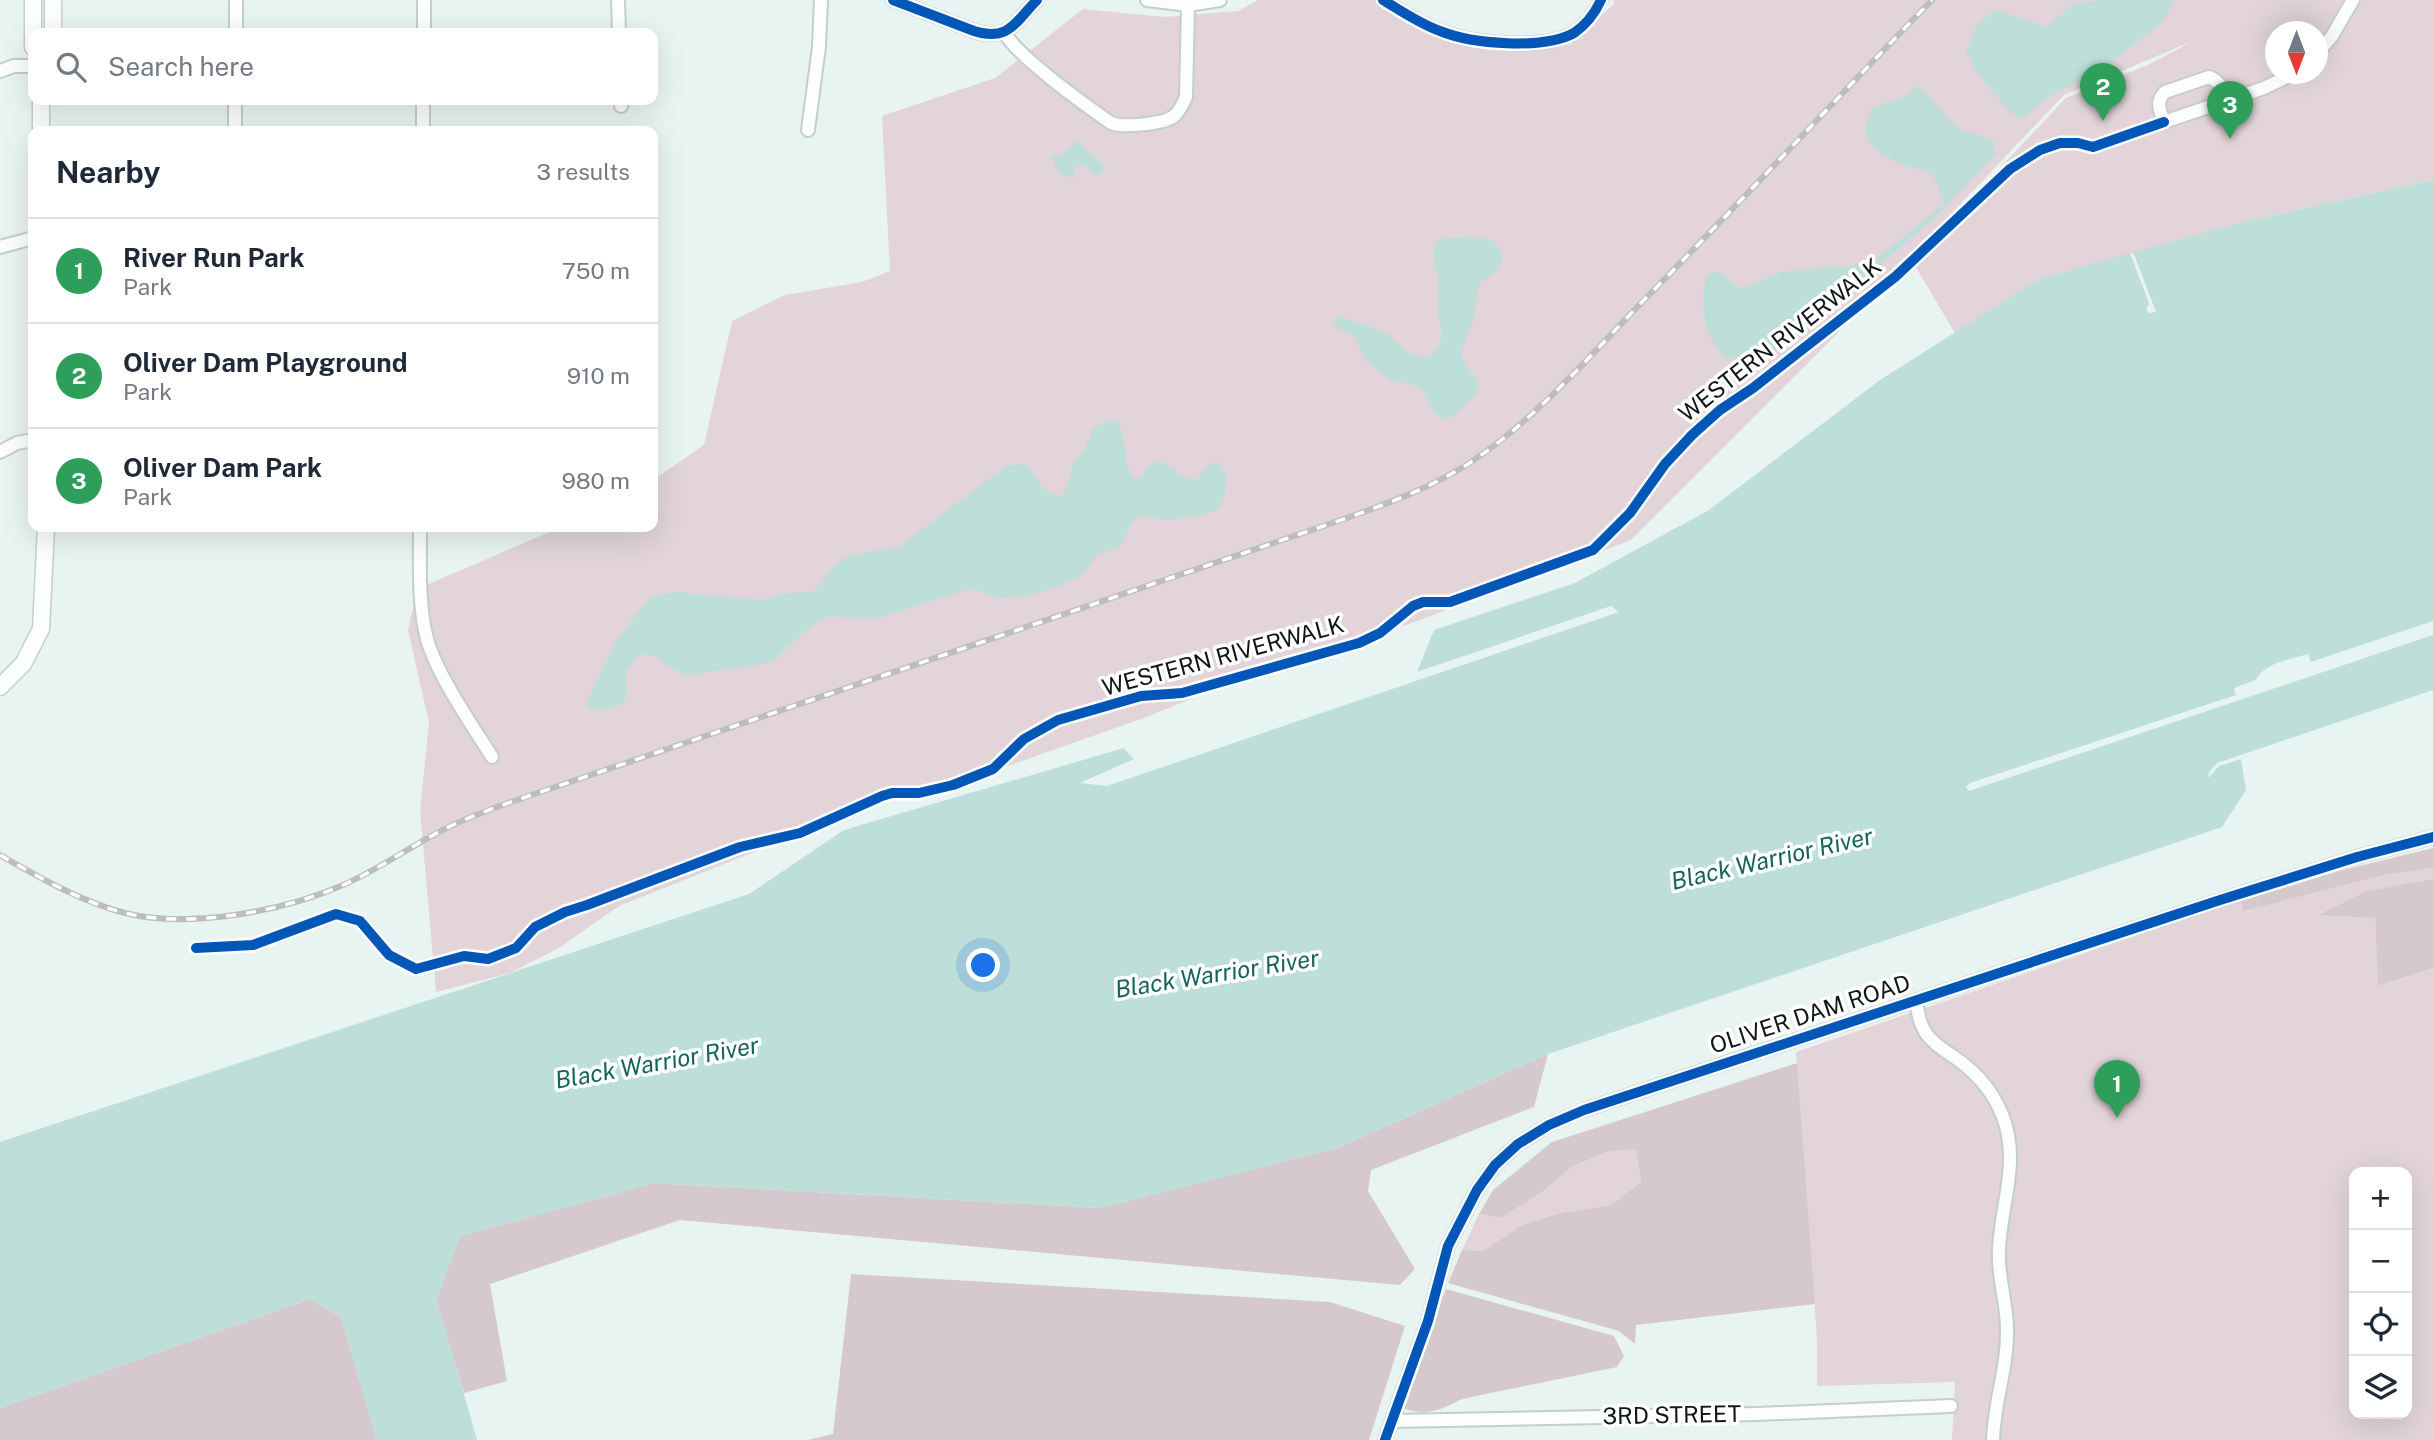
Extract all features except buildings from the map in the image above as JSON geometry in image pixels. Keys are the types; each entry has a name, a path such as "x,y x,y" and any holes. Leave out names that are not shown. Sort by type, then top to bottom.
{"main road":[{"path":"33,0 33,28"},
{"path":"53,0 53,28"},
{"path":"41,105 41,126"},
{"path":"0,687 23,664 41,629 46,532"}],"street":[{"path":"236,0 236,28"},
{"path":"424,0 424,28"},
{"path":"618,0 619,28"},
{"path":"808,130 821,0"},
{"path":"892,0 980,33 1004,32 1020,22 1037,0"},
{"path":"1147,0 1188,5 1220,0"},
{"path":"1383,0 1438,31 1451,35 1483,41 1524,43 1550,41 1572,34 1590,19 1601,0"},
{"path":"2328,41 2353,0"},
{"path":"1004,32 1013,44 1044,72 1111,123 1124,127 1163,121 1172,118 1181,108 1186,97 1188,5"},
{"path":"0,71 14,66 28,66"},
{"path":"2226,100 2222,86 2216,80 2208,78 2165,92 2158,104 2164,122 2272,84"},
{"path":"235,105 235,126"},
{"path":"423,126 424,105"},
{"path":"0,247 28,239"},
{"path":"0,452 16,443 28,441"},
{"path":"420,532 427,638 435,659 492,757"},
{"name":"OLIVER DAM ROAD","path":"1385,1440 1428,1321 1448,1247 1477,1190 1495,1165 1518,1144 1549,1125 1584,1110 2332,864 2433,837"},
{"path":"1916,1001 1920,1021 1927,1035 1975,1073 2002,1114 2009,1137 2011,1173 1998,1259 2007,1313 2007,1343 1995,1407 1993,1440"},
{"name":"3RD STREET","path":"1392,1421 1770,1413 1951,1406"}],"shaded area":[{"path":"1258,0 1376,0 1446,41 1570,45 1614,4 1614,0 2433,0 2433,180 2239,223 2039,279 1955,333 1912,261 2066,98 2148,65 2193,41 2064,95 1836,335 1631,540 1409,624 1360,636 1263,670 1144,718 1005,767 858,804 759,850 619,906 559,948 510,973 436,992 420,810 429,723 408,630 417,589 549,532 658,532 658,477 704,445 732,321 785,295 862,282 890,271 882,116 995,78 1083,9 1164,17 1238,11"},
{"path":"2433,848 2433,868 2383,875 2243,911 2241,900 2319,876"},
{"path":"2433,868 2433,879 2366,891 2318,914 2375,918 2378,986 2433,968 2433,1440 1952,1440 1955,1382 1817,1386 1817,1338 1796,1052 2241,900 2243,910 2383,875"},
{"path":"2433,879 2433,968 2378,986 2375,918 2317,915 2366,891"},
{"path":"1548,1054 1534,1107 1371,1170 1368,1191 1415,1269 1400,1285 680,1220 490,1284 507,1381 464,1393 436,1300 460,1236 654,1183 1100,1208 1337,1148"},
{"path":"1797,1063 1815,1304 1636,1325 1635,1344 1619,1331 1448,1283 1462,1250 1483,1251 1522,1225 1560,1213 1611,1205 1641,1182 1636,1149 1610,1151 1573,1166 1542,1192 1501,1218 1479,1214 1493,1190 1552,1142"},
{"path":"1636,1148 1641,1182 1611,1205 1560,1213 1522,1225 1483,1251 1462,1250 1479,1214 1501,1218 1542,1192 1573,1166 1610,1151"},
{"path":"851,1274 1330,1302 1405,1326 1369,1440 808,1440 833,1434"},
{"path":"1446,1289 1614,1336 1624,1356 1617,1367 1462,1399 1433,1411 1419,1412 1402,1408"},
{"path":"310,1299 341,1317 377,1440 0,1440 0,1408"}],"water":[{"path":"2099,0 2175,0 2162,22 2101,71 2053,94 2020,120 1990,89 1966,53 1976,26 1995,10 2047,27 2073,4"},
{"path":"1917,86 1958,129 1993,139 1996,154 1930,222 1785,346 1758,361 1726,359 1712,340 1705,320 1703,297 1706,274 1719,272 1741,289 1781,272 1848,266 1876,259 1945,203 1929,172 1906,166 1885,156 1871,145 1867,138 1866,129 1873,107 1905,97"},
{"path":"1075,138 1106,168 1097,177 1084,165 1077,166 1073,179 1071,176 1066,178 1055,166 1052,157 1061,156 1076,142"},
{"name":"Black Warrior River","path":"2433,180 2433,621 2311,662 2308,654 2279,662 2265,669 2256,680 2234,688 2236,695 1970,783 1966,787 1969,791 2433,635 2433,690 2217,763 2209,772 2208,778 2219,766 2241,759 2246,790 2222,827 1548,1054 1337,1148 1100,1208 654,1183 460,1236 437,1300 477,1440 377,1440 341,1317 310,1299 0,1408 0,1142 749,894 844,830 1124,748 1134,759 1080,783 1107,786 1619,612 1611,606 1417,672 1434,630 1575,583 1709,510 1880,380 2039,279 2130,253 2149,303 2146,310 2149,313 2156,312 2133,252 2239,223"},
{"path":"1447,237 1482,237 1498,247 1501,257 1498,269 1479,285 1474,318 1462,355 1480,389 1455,415 1448,419 1441,418 1432,410 1423,391 1417,386 1390,380 1366,361 1355,337 1336,327 1333,321 1338,316 1378,329 1410,353 1429,357 1441,342 1435,247"},
{"path":"1108,421 1117,421 1133,479 1142,478 1148,467 1159,462 1195,481 1207,466 1219,463 1226,479 1221,505 1206,514 1172,520 1140,516 1133,521 1120,545 1097,555 1083,574 1044,591 1001,598 970,589 874,619 828,616 805,631 772,662 688,675 678,672 657,657 639,654 627,670 626,699 619,706 593,711 586,704 617,639 650,598 676,592 762,600 787,593 811,592 835,565 848,556 898,547 1007,465 1026,464 1043,488 1059,497 1065,491 1074,464 1085,448 1093,428"}],"railway":[{"path":"0,855 61,888 125,913 178,919 207,918 293,903 343,885 441,831 492,809 1347,518 1409,494 1468,464 1538,409 1932,0"}],"cycle path":[{"path":"893,0 986,34 996,34 1011,28 1037,0"},
{"path":"1383,0 1425,25 1454,36 1507,43 1544,42 1574,33 1590,18 1601,0"},
{"name":"WESTERN RIVERWALK","path":"196,948 253,945 336,914 360,921 389,955 416,969 464,956 488,959 516,948 535,927 565,912 740,847 800,833 882,796 892,793 919,793 953,785 993,769 1024,739 1058,720 1141,696 1182,693 1359,643 1380,633 1413,606 1423,602 1450,602 1593,550 1630,513 1665,464 1692,435 1720,410 1753,388 1895,277 2010,169 2040,150 2060,143 2078,143 2093,147 2164,122"},
{"path":"1385,1440 1428,1321 1448,1246 1477,1190 1495,1165 1518,1144 1549,1125 1584,1110 2220,900 2357,857 2433,837"}],"place":[{"name":"Oliver Dam Playground","path":"2103,121"},
{"name":"Oliver Dam Park","path":"2230,139"},
{"name":"River Run Park","path":"2117,1118"}]}
